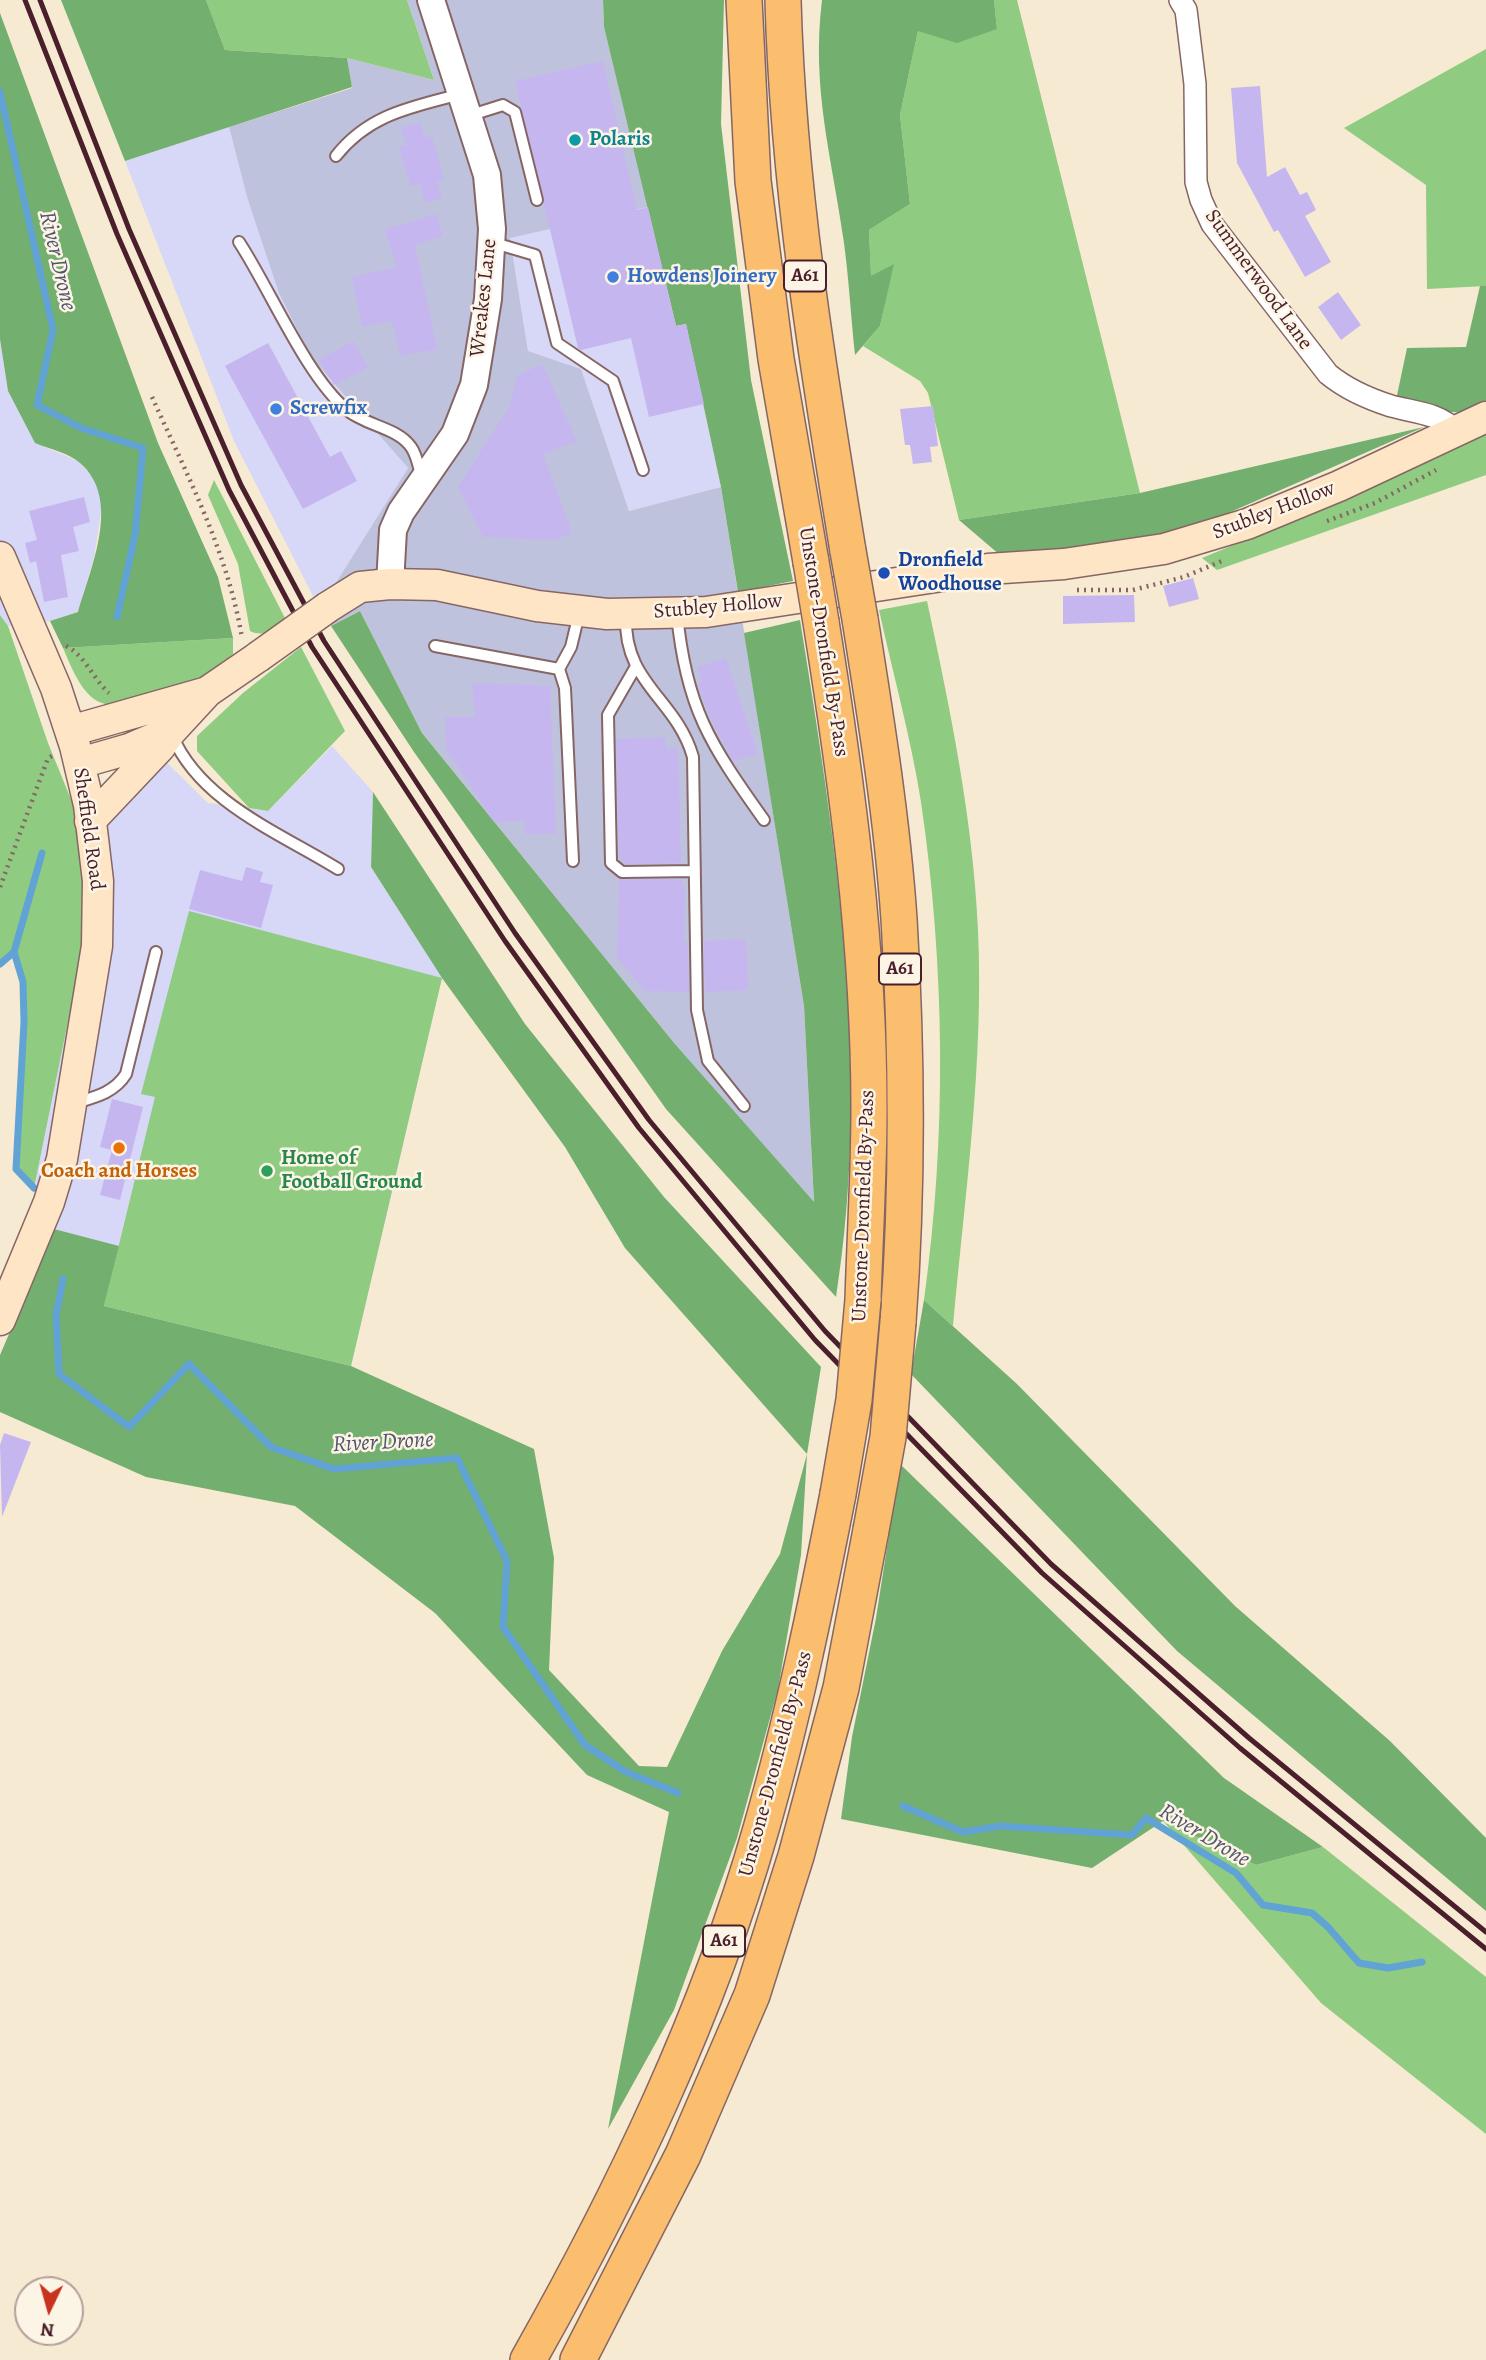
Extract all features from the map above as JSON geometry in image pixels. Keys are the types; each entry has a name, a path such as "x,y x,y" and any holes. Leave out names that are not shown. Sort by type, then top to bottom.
{"highway":[{"name":"Unstone-Dronfield By-Pass","path":"528,2360 582,2266 655,2115 719,1957 761,1831 804,1670 854,1400 863,1300 869,1107 859,910 841,745 776,359 753,181 744,0"},
{"name":"Unstone-Dronfield By-Pass","path":"578,2360 683,2155 752,1995 796,1856 841,1688 888,1437 898,1322 906,1166 898,919 884,770 816,355 797,216 785,90 783,0"}],"main road":[{"name":"Stubley Hollow","path":"75,747 207,692 360,587 390,583 437,585 580,611 677,613 797,600 988,569 1064,564 1164,549 1247,524 1339,486 1486,417"},
{"name":"Sheffield Road","path":"0,558 56,688 75,747 97,870 97,946 62,1159 36,1235 0,1320"},
{"path":"0,605 29,629"},
{"name":"Stubley Hollow","path":"90,821 160,747 207,692"},
{"name":"Stubley Hollow","path":"75,747 129,750 171,731"}],"street":[{"name":"Wreakes Lane","path":"390,583 393,530 401,512 455,434 474,385 488,299 491,242 487,175 431,0"},
{"name":"Summerwood Lane","path":"1180,0 1186,10 1195,84 1195,182 1212,224 1334,379 1387,405 1445,421 1455,431"}],"lane":[{"path":"336,156 351,136 371,123 401,111 465,105 503,105 514,112 537,200"},
{"path":"239,242 295,339 332,396 368,424 398,434 412,448 423,481"},
{"path":"491,242 535,255 557,343 613,381 643,470"},
{"path":"573,861 565,688 559,669 571,647 580,611"},
{"path":"677,613 683,666 698,716 719,757 764,820"},
{"path":"626,614 628,653 635,668 687,738 693,757 697,1010 701,1042 708,1061 744,1106"},
{"path":"435,646 559,669"},
{"path":"635,668 608,715 611,863 622,872 695,870"},
{"path":"171,731 179,752 217,796 338,869"},
{"path":"72,1104 104,1094 119,1084 126,1074 156,952"}],"path":[{"path":"152,397 210,529 233,593 252,661"},
{"path":"29,629 77,652 95,680 111,696"},
{"path":"0,887 48,758 75,747"}],"shaded area":[{"path":"407,0 603,0 604,27 648,207 510,238 528,351 581,369 629,511 721,487 804,1006 814,1203 675,1044 422,733 360,611 331,626 314,598 332,589 408,468 311,357 279,293 247,197 229,127 352,88 347,58 434,80"},
{"path":"229,127 247,197 311,357 408,468 332,589 314,598 234,441 125,161"},
{"path":"648,207 676,326 686,324 721,487 629,511 581,369 528,351 510,237"},
{"path":"0,339 8,391 35,443 78,461 98,482 102,507 94,558 78,612 50,621 8,626 0,615"},
{"path":"332,746 373,792 371,867 442,978 351,1366 118,1246 54,1229 34,1188 83,948 79,819 158,754 208,803 268,811"}],"green space":[{"path":"61,0 206,0 225,50 347,58 352,87 125,161"},
{"path":"206,0 407,0 434,80 347,58 225,50"},
{"path":"603,0 724,0 721,124 751,380 793,581 738,592 721,487 686,324 676,326 604,27"},
{"path":"822,0 994,0 997,29 957,43 918,31 900,115 910,204 869,230 871,276 894,264 880,326 855,355 844,243 821,93 819,32"},
{"path":"994,0 1017,0 1140,493 959,520 928,393 920,381 863,346 880,326 893,265 871,277 869,230 910,204 900,115 918,31 997,29"},
{"path":"0,13 158,443 218,577 233,638 63,648 50,621 78,612 100,534 101,514 99,495 93,478 80,463 65,454 35,443 8,391 0,339"},
{"path":"1486,49 1486,286 1427,289 1426,185 1344,128"},
{"path":"1480,286 1486,286 1486,408 1453,412 1396,400 1407,348 1466,347"},
{"path":"1424,427 1192,529 1021,556 1000,555 959,520 1140,493"},
{"path":"1486,430 1486,475 1217,570 1202,558 1364,491"},
{"path":"214,480 286,620 269,632 260,634 250,631 238,564 208,495"},
{"path":"927,601 966,805 978,930 976,1078 953,1326 924,1300 937,1176 939,1114 939,988 935,926 917,778 879,610"},
{"path":"360,611 422,733 675,1044 814,1202 804,1006 744,633 800,620 837,873 850,1043 851,1128 846,1213 836,1297 666,1109 414,752 331,626"},
{"path":"0,615 8,626 48,743 79,819 86,867 83,948 34,1188 16,1169 23,982 14,952 0,960"},
{"path":"233,638 233,654 205,675 166,695 127,706 109,705 94,699 84,689 63,648"},
{"path":"301,647 345,731 268,811 249,808 197,751 197,736 243,693"},
{"path":"373,792 525,1024 664,1197 821,1367 807,1454 625,1248 565,1147 442,978 371,867"},
{"name":"Home of Football Ground","path":"189,911 442,978 351,1366 104,1306 155,1097 141,1094"},
{"path":"54,1229 119,1246 104,1306 351,1366 534,1449 554,1558 549,1670 639,1766 667,1767 722,1651 780,1554 807,1454 801,1555 778,1689 737,1838 674,2010 608,2129 669,1812 587,1775 435,1613 295,1506 146,1477 0,1412 0,1355"},
{"path":"924,1300 1017,1384 1235,1606 1390,1741 1486,1838 1486,1911 1177,1651 911,1374"},
{"path":"900,1464 1224,1778 1323,1847 1256,1865 1163,1821 1092,1868 841,1819 852,1737 876,1618"},
{"path":"1163,1821 1256,1865 1323,1847 1486,1977 1486,2134 1321,2003"}],"building":[{"path":"603,61 637,210 648,207 676,326 686,324 704,404 649,417 631,338 581,350 578,348 515,81"},
{"path":"1260,86 1267,177 1285,167 1300,195 1307,192 1316,210 1305,216 1331,262 1305,277 1278,230 1274,232 1237,163 1231,88"},
{"path":"420,122 425,138 432,136 444,179 437,181 442,198 425,203 420,184 411,187 399,147 406,145 401,128"},
{"path":"436,214 443,236 415,245 437,349 400,356 392,321 362,327 352,277 397,267 385,230"},
{"path":"1338,292 1361,325 1341,340 1318,307"},
{"path":"353,341 368,367 334,385 319,360"},
{"name":"Screwfix","path":"268,343 330,457 341,451 357,481 303,509 225,366"},
{"path":"542,364 577,441 543,454 572,533 553,540 483,537 458,487 509,407 517,376"},
{"path":"933,406 938,446 930,447 932,462 913,464 910,445 905,445 900,409"},
{"path":"84,497 90,522 73,527 79,551 61,555 68,597 44,602 36,561 30,563 25,543 37,540 29,511"},
{"path":"1193,578 1199,599 1169,607 1163,586"},
{"path":"1134,595 1135,622 1063,624 1063,596"},
{"path":"726,658 758,754 733,761 713,724 697,684 702,682 697,667"},
{"path":"472,683 550,686 556,834 525,834 524,821 494,822 446,748 445,717 475,717"},
{"path":"665,737 666,749 678,748 681,863 625,864 619,857 616,739"},
{"path":"246,867 263,872 260,882 273,885 261,928 189,909 200,870 242,881"},
{"path":"619,879 682,879 682,885 685,886 684,942 688,942 689,992 645,991 617,958"},
{"path":"746,939 748,990 705,992 704,941"},
{"name":"Coach and Horses","path":"112,1099 143,1107 120,1200 100,1195 112,1150 100,1147"},
{"path":"4,1433 31,1442 2,1517 0,1445"}],"waterway":[{"name":"River Drone","path":"0,92 53,330 37,405 81,428 143,448 135,535 117,617"},
{"name":"River Drone","path":"34,1188 16,1169 24,1022 23,982 14,952 42,853"},
{"path":"0,964 14,952"},
{"name":"River Drone","path":"63,1279 56,1315 59,1374 129,1427 189,1364 271,1447 334,1469 457,1458 507,1561 503,1627 585,1745 626,1772 678,1793"},
{"name":"River Drone","path":"903,1806 963,1832 1000,1826 1132,1835 1146,1818 1236,1873 1263,1905 1312,1913 1359,1963 1388,1968 1422,1962"}],"railway":[{"path":"25,0 117,234 229,490 312,647 505,941 639,1128 815,1340 1042,1573 1240,1748 1486,1949"},
{"path":"40,0 129,229 241,485 324,641 515,933 649,1120 825,1331 1051,1564 1249,1738 1486,1932"}],"place":[{"name":"Polaris","path":"575,140"},
{"name":"Howdens Joinery","path":"613,277"},
{"name":"Screwfix","path":"276,409"},
{"name":"Dronfield Woodhouse","path":"884,573"},
{"name":"Coach and Horses","path":"119,1148"},
{"name":"Home of Football Ground","path":"267,1171"}]}
